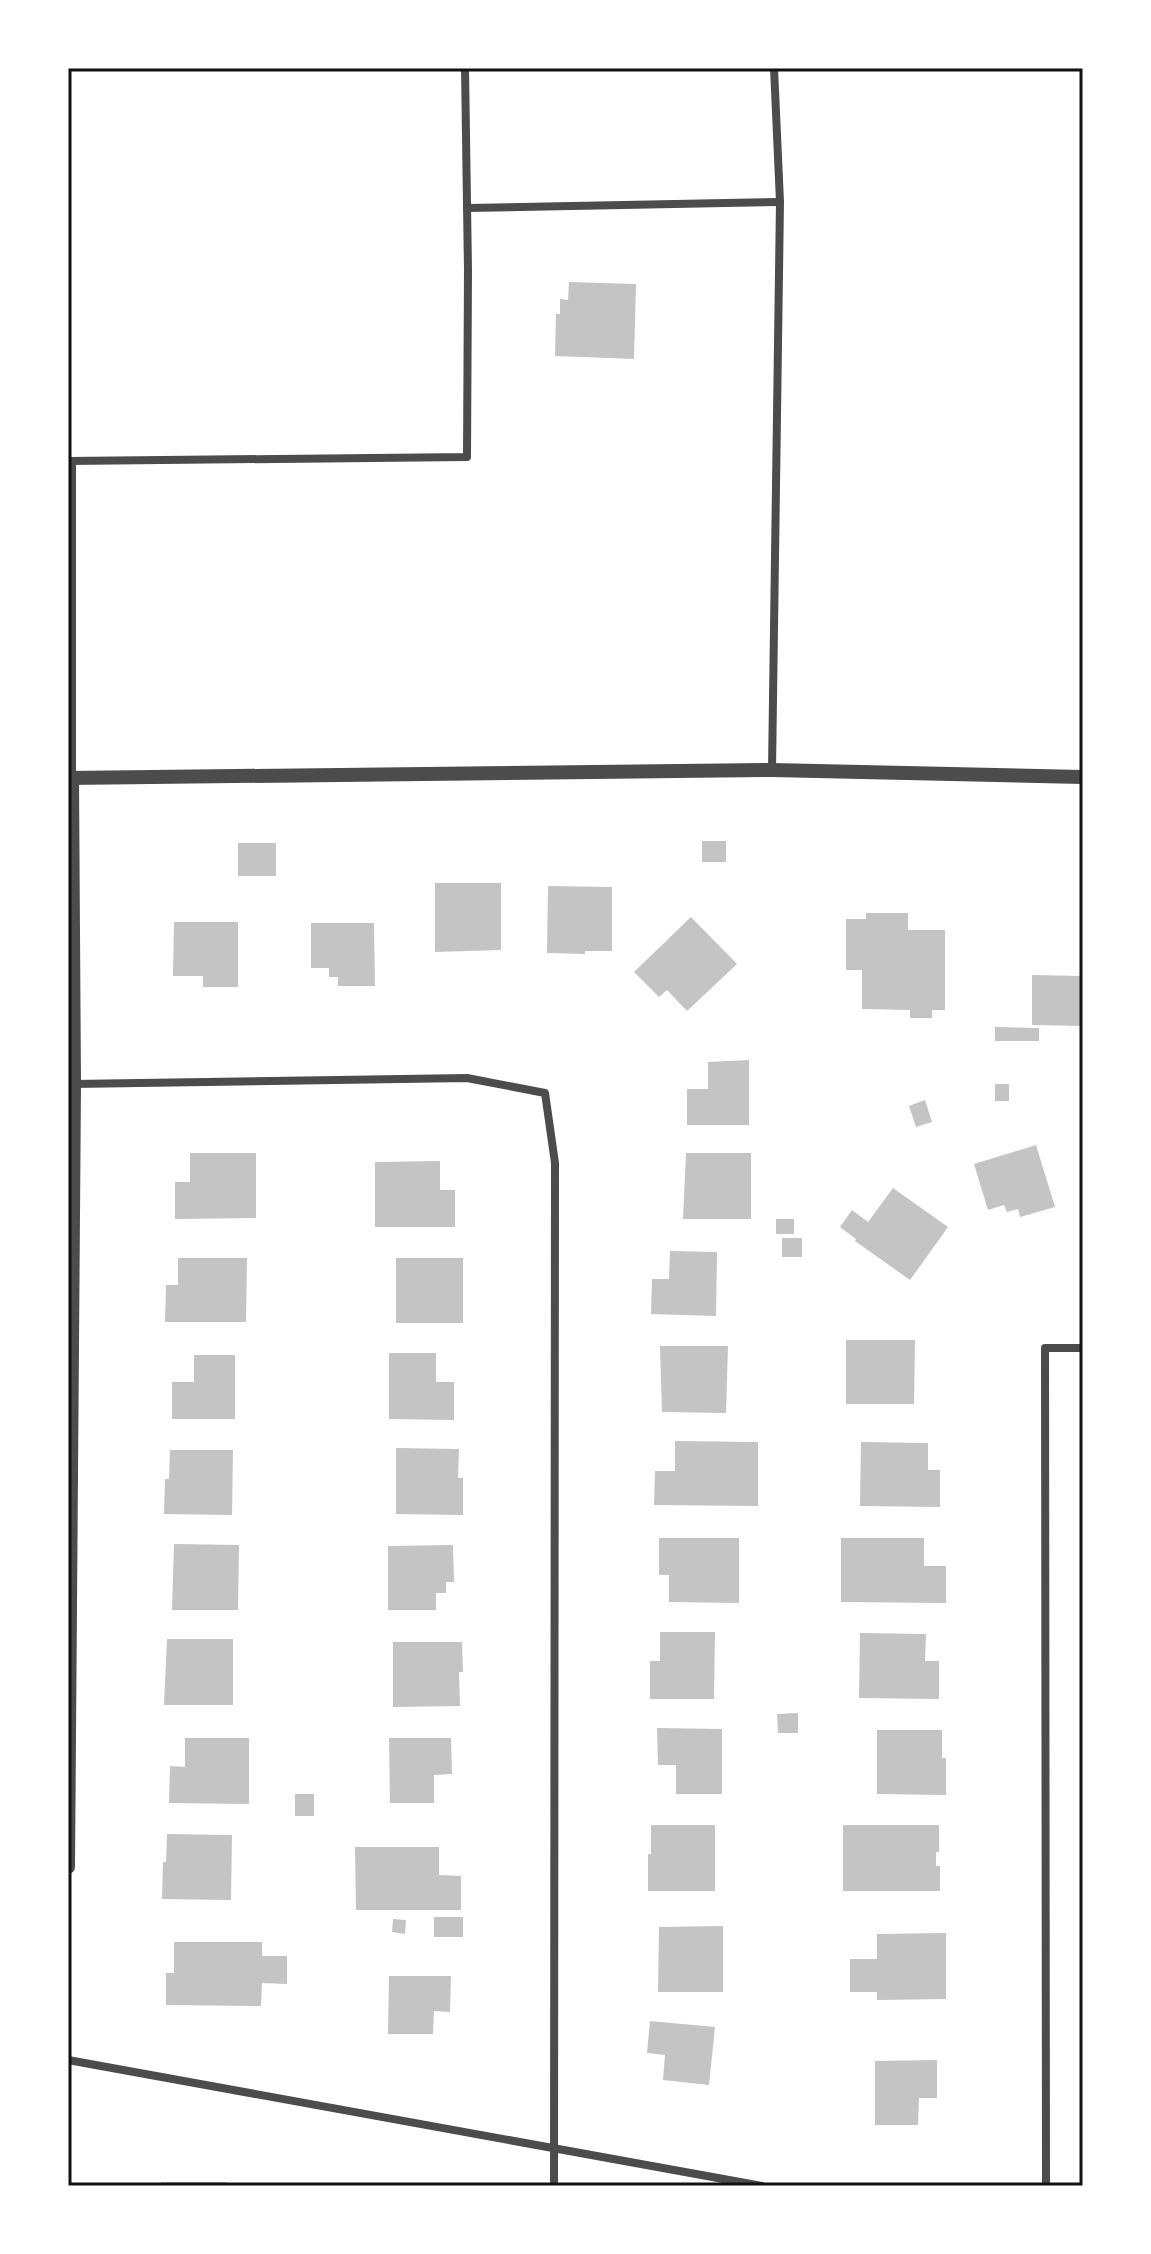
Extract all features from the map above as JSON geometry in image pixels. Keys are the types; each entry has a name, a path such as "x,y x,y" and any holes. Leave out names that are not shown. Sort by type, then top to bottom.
{"street":[{"path":"68,1867 70,461 467,457 465,68"},
{"path":"772,770 780,202 774,68"},
{"path":"467,208 780,202"},
{"path":"70,778 772,770 1083,777"},
{"path":"71,1084 467,1078 545,1093 555,1163 554,2186"},
{"path":"1046,2186 1045,1348 1083,1348"},
{"path":"68,2060 762,2186"}],"building":[{"path":"569,282 636,284 634,359 555,356 556,314 560,314 560,299 568,300"},
{"path":"702,841 726,841 726,862 702,862"},
{"path":"238,843 276,843 276,876 238,876"},
{"path":"435,883 501,883 501,950 435,952"},
{"path":"548,886 612,887 612,951 547,953"},
{"path":"866,913 908,913 908,930 945,930 945,1010 932,1010 932,1018 910,1018 910,1010 862,1009 862,970 846,970 846,919 866,919"},
{"path":"691,917 737,964 687,1011 667,990 659,997 634,972"},
{"path":"174,922 238,922 238,987 203,987 203,976 173,976"},
{"path":"311,923 374,923 375,986 338,986 338,977 329,977 329,968 311,968"},
{"path":"1032,975 1083,976 1083,1026 1032,1025"},
{"path":"995,1027 1039,1028 1039,1041 995,1041"},
{"path":"749,1060 749,1125 687,1125 687,1089 708,1089 708,1062"},
{"path":"995,1084 1009,1084 1009,1101 995,1101"},
{"path":"925,1100 932,1122 916,1127 909,1106"},
{"path":"1036,1145 1055,1207 1020,1217 1018,1209 1007,1212 1004,1205 988,1210 974,1164"},
{"path":"190,1153 256,1153 256,1218 175,1219 175,1182 190,1182"},
{"path":"686,1153 751,1153 751,1219 683,1219"},
{"path":"440,1161 440,1190 455,1190 455,1227 375,1227 375,1162"},
{"path":"893,1188 948,1227 910,1280 840,1227 852,1210 868,1222"},
{"path":"776,1219 794,1219 794,1234 776,1234"},
{"path":"782,1238 802,1238 802,1257 782,1257"},
{"path":"670,1251 717,1252 716,1316 651,1314 652,1279 669,1279"},
{"path":"178,1258 247,1258 246,1322 165,1322 166,1285 178,1285"},
{"path":"396,1258 463,1258 463,1323 396,1323"},
{"path":"846,1340 915,1340 914,1404 846,1404"},
{"path":"660,1346 728,1346 726,1413 662,1412"},
{"path":"389,1353 436,1353 436,1382 454,1382 454,1420 389,1419"},
{"path":"194,1355 235,1355 235,1419 172,1419 172,1382 194,1382"},
{"path":"675,1441 758,1442 758,1506 654,1505 655,1471 675,1471"},
{"path":"861,1442 928,1443 928,1470 940,1470 940,1507 860,1506"},
{"path":"396,1448 459,1449 458,1478 463,1478 463,1515 396,1514"},
{"path":"170,1450 233,1450 232,1515 164,1514"},
{"path":"659,1538 739,1538 739,1603 669,1602 669,1575 659,1575"},
{"path":"841,1538 924,1538 924,1566 946,1566 946,1603 841,1602"},
{"path":"174,1544 239,1545 238,1610 172,1610"},
{"path":"453,1545 454,1582 446,1582 446,1593 436,1593 436,1610 388,1610 388,1546"},
{"path":"660,1632 715,1632 714,1699 650,1699 650,1661 660,1661"},
{"path":"860,1633 926,1634 925,1661 939,1661 939,1699 859,1698"},
{"path":"167,1639 233,1639 233,1705 164,1705"},
{"path":"393,1642 462,1642 460,1706 393,1707"},
{"path":"798,1713 798,1733 778,1733 777,1714"},
{"path":"657,1728 722,1729 722,1794 676,1794 676,1765 658,1765"},
{"path":"877,1730 942,1730 946,1795 877,1794"},
{"path":"185,1738 249,1738 249,1804 169,1803 170,1766 185,1767"},
{"path":"389,1738 451,1738 452,1774 434,1775 434,1803 390,1803"},
{"path":"295,1794 314,1794 314,1816 295,1816"},
{"path":"651,1825 715,1825 715,1891 648,1891"},
{"path":"843,1825 939,1825 936,1866 940,1866 940,1891 843,1891"},
{"path":"167,1834 232,1835 231,1900 162,1899"},
{"path":"355,1847 439,1847 439,1875 461,1876 461,1910 356,1910"},
{"path":"434,1917 463,1917 463,1937 434,1937"},
{"path":"393,1919 406,1920 405,1934 392,1932"},
{"path":"723,1926 723,1992 658,1992 659,1927"},
{"path":"946,1933 946,1999 877,2000 877,1992 850,1992 850,1959 877,1959 877,1934"},
{"path":"174,1942 262,1942 262,1956 287,1956 287,1984 262,1983 261,2006 166,2005 166,1973 174,1973"},
{"path":"389,1976 451,1976 450,2012 434,2011 433,2034 388,2034"},
{"path":"650,2021 715,2027 709,2085 663,2080 665,2055 647,2053"},
{"path":"937,2060 937,2098 919,2098 918,2125 875,2125 875,2061"},
{"path":"161,2182 227,2182 227,2186 161,2186"}]}
